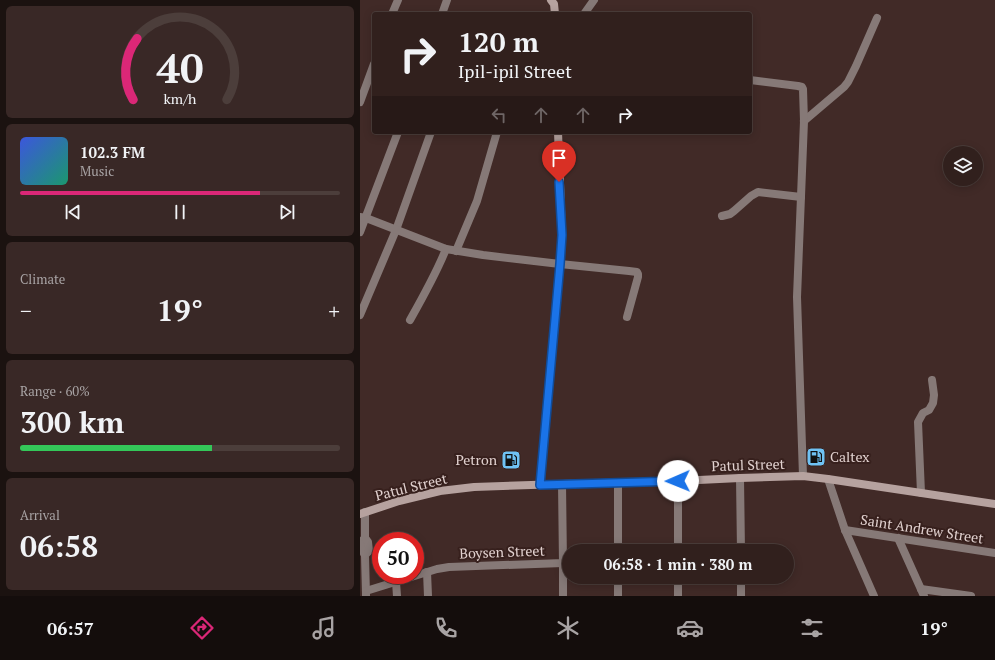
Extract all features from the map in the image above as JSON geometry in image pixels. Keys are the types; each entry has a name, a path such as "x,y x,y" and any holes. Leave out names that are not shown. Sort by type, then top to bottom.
{"main road":[{"path":"551,0 554,4 555,12"},
{"path":"540,485 562,235 558,134"},
{"name":"Patul Street","path":"362,513 399,501 440,491 474,487 803,476 995,504"}],"street":[{"path":"393,12 398,0"},
{"path":"443,12 447,0"},
{"path":"585,12 594,0"},
{"path":"804,121 848,82 877,18"},
{"path":"360,102 372,69"},
{"path":"752,80 802,87 804,93 797,297 803,476"},
{"path":"360,232 363,218 397,134"},
{"path":"360,315 396,230 430,134"},
{"path":"456,251 477,201 496,134"},
{"path":"722,216 734,212 751,196 758,192 801,198"},
{"path":"363,218 446,249 456,251 483,256 637,272 638,277 627,317"},
{"path":"410,320 428,289 446,249"},
{"path":"921,493 918,422 923,413 929,410 933,403 934,395 932,380"},
{"path":"740,478 741,544"},
{"path":"828,479 845,530 874,596"},
{"path":"678,481 678,544"},
{"path":"618,482 618,544"},
{"name":"Boysen Street","path":"562,484 563,544"},
{"path":"362,513 365,538 362,542 362,551 365,555 363,567 366,594"},
{"name":"Saint Andrew Street","path":"845,530 995,553"},
{"path":"898,538 922,592 971,596"},
{"name":"Boysen Street","path":"424,573 449,567 562,563"},
{"path":"427,572 428,596"},
{"name":"Boysen Street","path":"366,594 391,584"},
{"path":"396,584 397,596"},
{"path":"563,584 563,596"},
{"path":"618,584 618,596"},
{"path":"678,584 678,596"},
{"path":"741,584 741,596"}],"place":[{"name":"Caltex","path":"816,457"},
{"name":"Petron","path":"511,460"}],"route":[{"path":"559,182 562,235 540,485 678,481"}]}
